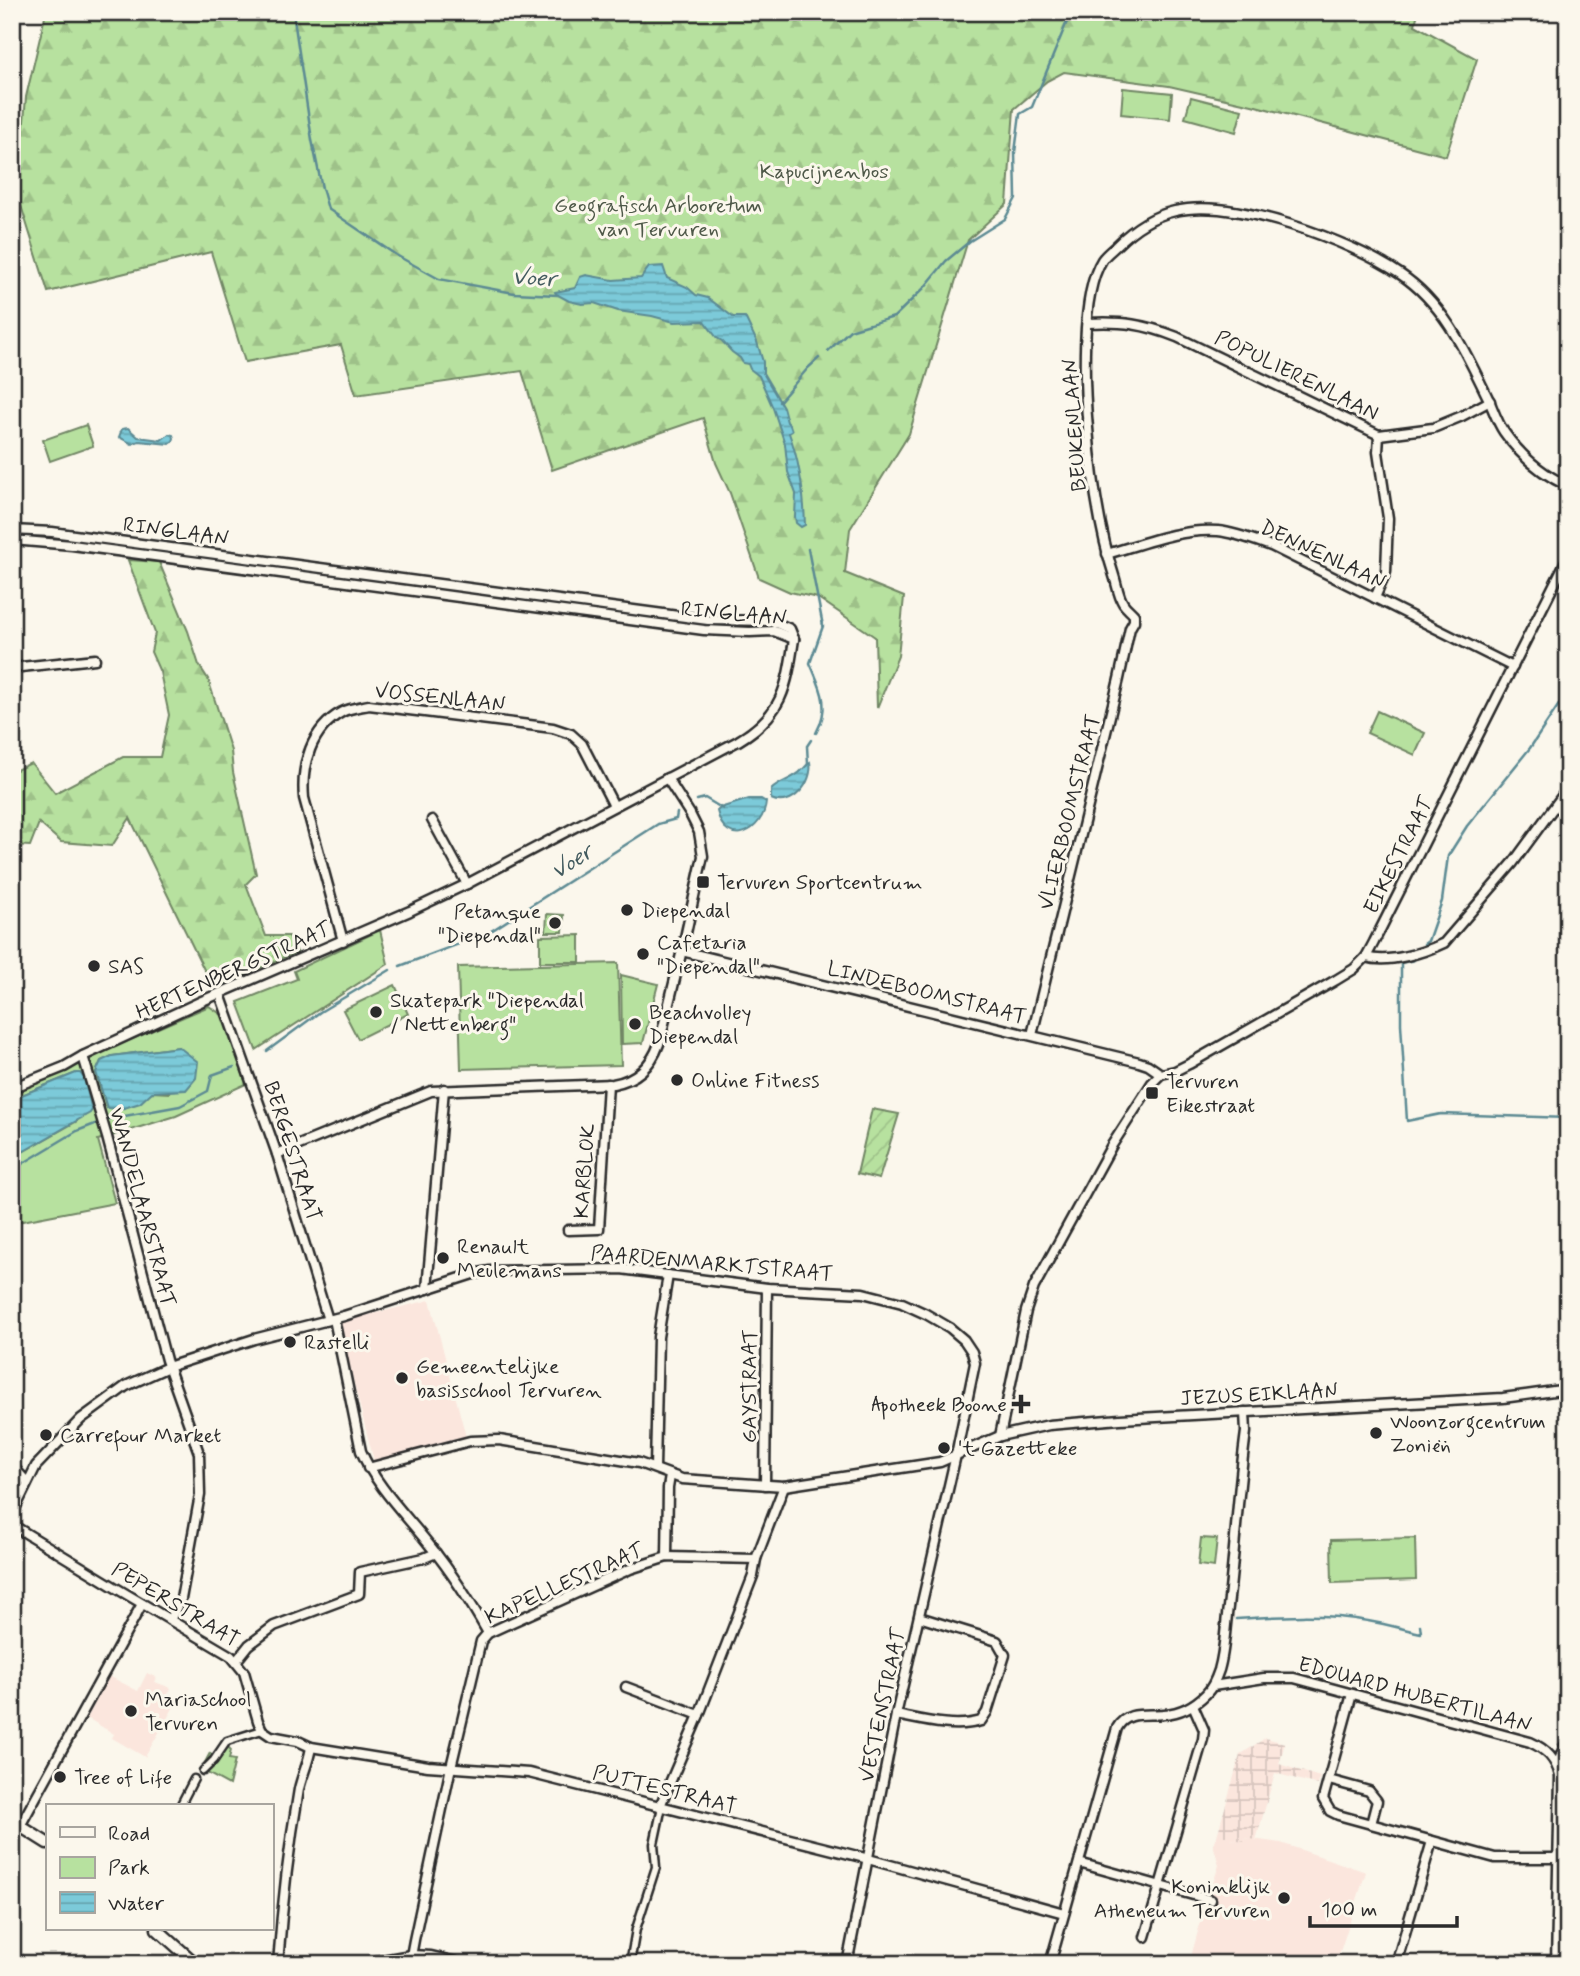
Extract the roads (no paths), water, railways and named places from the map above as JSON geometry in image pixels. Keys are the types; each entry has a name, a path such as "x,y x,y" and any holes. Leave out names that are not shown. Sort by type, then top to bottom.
{"street":[{"name":"BEUKENLAAN","path":"1122,602 1107,554 1092,475 1084,384 1090,294 1102,260 1124,238 1149,219 1176,210 1207,208 1249,213 1345,245 1401,275 1423,293 1456,334 1503,430 1527,460 1568,486"},
{"name":"POPULIERENLAAN","path":"1087,323 1114,321 1147,326 1177,337 1379,435 1433,428 1490,401"},
{"path":"1376,598 1386,572 1388,519 1378,452 1379,435"},
{"name":"RINGLAAN","path":"12,530 52,532 708,620 772,621 790,629 794,639"},
{"name":"DENNENLAAN","path":"1107,554 1172,536 1198,532 1218,531 1245,537 1271,545 1513,667"},
{"name":"RINGLAAN","path":"12,540 72,545 704,630 774,631 794,639"},
{"name":"EIKESTRAAT","path":"1161,1074 1180,1069 1270,1018 1354,969 1366,957 1568,557"},
{"name":"VLIERBOOMSTRAAT","path":"1032,1035 1129,628 1134,621 1134,615 1122,602"},
{"name":"HERTENBERGSTRAAT","path":"12,1088 64,1068 83,1056 467,884 738,741 765,720 784,693 794,639"},
{"path":"12,668 95,659"},
{"name":"VOSSENLAAN","path":"343,941 304,798 303,780 305,763 318,735 326,724 342,712 369,705 553,728 571,734 582,744 614,806"},
{"path":"277,1154 431,1091 620,1083 641,1072 655,1055 700,872 702,847 699,832 667,778"},
{"path":"1366,957 1383,960 1428,951 1444,943 1513,863 1568,788"},
{"path":"432,820 467,884"},
{"name":"LINDEBOOMSTRAAT","path":"682,951 1139,1062 1161,1074"},
{"name":"BERGESTRAAT","path":"220,994 277,1154 331,1319 361,1451 368,1468 459,1584 488,1633"},
{"name":"WANDELAARSTRAAT","path":"83,1056 168,1367 198,1445 200,1495 184,1584 178,1606 170,1620"},
{"path":"1000,1436 1026,1311 1034,1287 1112,1145 1152,1083 1161,1074"},
{"name":"KARBLOK","path":"568,1230 599,1229 608,1084"},
{"path":"427,1289 444,1089"},
{"name":"PAARDENMARKTSTRAAT","path":"12,1515 36,1466 90,1411 126,1386 168,1367 254,1339 331,1319 490,1270 621,1269 767,1288 863,1293 902,1303 950,1328 964,1340 972,1352 975,1363 956,1455"},
{"path":"655,1468 658,1337 668,1275"},
{"name":"GAYSTRAAT","path":"765,1485 767,1288"},
{"name":"JEZUS EIKLAAN","path":"784,1486 940,1462 1000,1436 1049,1426 1120,1419 1503,1398 1568,1389"},
{"path":"1050,1964 1117,1728 1121,1722 1133,1715 1180,1711 1193,1705 1213,1686 1222,1655 1246,1432 1245,1412"},
{"path":"368,1468 470,1441 499,1440 639,1462 682,1479 784,1486 756,1559 753,1576 660,1806 654,1844 656,1867 636,1929 630,1964"},
{"name":"VESTENSTRAAT","path":"848,1964 896,1715 956,1455"},
{"path":"12,1462 27,1482"},
{"name":"KAPELLESTRAAT","path":"667,1557 670,1476"},
{"name":"PEPERSTRAAT","path":"12,1527 237,1660 244,1672 262,1730"},
{"path":"237,1660 249,1645 274,1626 359,1594 360,1572 436,1553"},
{"name":"KAPELLESTRAAT","path":"411,1960 450,1767 481,1641 488,1633 630,1569 667,1557 756,1559"},
{"path":"46,1842 16,1824 142,1604"},
{"path":"896,1715 947,1723 966,1724 981,1721 987,1712 1004,1655 997,1641 919,1617"},
{"name":"EDOUARD HUBERTILAAN","path":"1213,1686 1264,1678 1294,1678 1530,1742 1546,1751 1557,1766"},
{"path":"626,1687 699,1715"},
{"path":"1352,1694 1323,1799 1330,1811 1495,1858 1558,1858"},
{"path":"1146,1937 1203,1740 1204,1730 1193,1705"},
{"path":"203,1771 227,1741 262,1730 271,1736 298,1741 311,1747 428,1766 450,1767"},
{"path":"1556,1964 1560,1776 1557,1766 1563,1747 1568,1741"},
{"path":"278,1964 292,1832 301,1780 311,1747"},
{"name":"PUTTESTRAAT","path":"450,1767 529,1773 868,1859 1064,1913"},
{"path":"181,1804 194,1779"},
{"path":"1329,1780 1369,1791 1374,1796 1377,1801 1371,1824"},
{"path":"1396,1964 1432,1841"},
{"path":"1079,1863 1211,1900"},
{"path":"158,1930 196,1964"},
{"path":"365,1964 431,1957 460,1964"}],"water":[{"path":"663,266 667,278 687,287 696,295 708,298 733,317 745,317 757,342 763,373 783,407 792,431 789,433 801,478 805,525 801,527 796,523 796,494 788,472 785,444 759,376 717,338 704,321 674,322 618,311 594,303 569,301 555,292 575,288 580,277 586,275 613,280 641,278 649,267"},
{"path":"128,428 138,437 161,440 169,434 174,438 169,444 139,441 132,444 119,437 122,429"},
{"path":"810,762 809,778 800,792 787,800 771,799 771,790 799,773"},
{"path":"749,799 766,802 759,821 744,832 728,831 717,811"},
{"path":"179,1047 198,1062 196,1078 186,1090 152,1092 140,1103 121,1109 107,1108 96,1072 101,1061 112,1056"},
{"path":"80,1073 84,1078 92,1110 90,1113 12,1158 12,1099"}],"waterway":[{"name":"Voer","path":"293,12 312,140 328,209 396,255 439,279 514,293 558,295"},
{"path":"828,351 850,330 894,317 924,288 946,261 970,241 1005,219 1016,198 1015,152 1020,114 1032,107 1071,12"},
{"path":"779,402 819,358"},
{"name":"Voer","path":"808,549 823,626 810,663 821,689 824,706 816,733"},
{"path":"1424,944 1428,941 1442,901 1448,856 1467,826 1530,748 1568,691"},
{"name":"Voer","path":"808,764 807,746 811,740"},
{"name":"Voer","path":"697,800 705,798 723,809"},
{"name":"Voer","path":"400,966 488,933 658,824 676,819 677,813"},
{"path":"1414,960 1401,963 1401,1024 1407,1121 1441,1114 1568,1118"},
{"name":"Voer","path":"267,1051 320,1012 390,970"},
{"name":"Voer","path":"12,1168 77,1131 108,1119 180,1106 208,1091 212,1075 234,1067"},
{"path":"1568,1172 1568,1177"},
{"path":"1236,1619 1286,1616 1352,1618 1421,1633 1420,1625"}],"place":[{"name":"Tervuren Sportcentrum","path":"703,882"},
{"name":"Diependal","path":"627,910"},
{"name":"Petanque \"Diependal\"","path":"555,923"},
{"name":"Cafetaria \"Diependal\"","path":"643,954"},
{"name":"SAS","path":"94,966"},
{"name":"Skatepark \"Diependal / Nettenberg\"","path":"376,1012"},
{"name":"Beachvolley Diependal","path":"635,1024"},
{"name":"Online Fitness","path":"677,1080"},
{"name":"Tervuren Eikestraat","path":"1152,1093"},
{"name":"Renault Meulemans","path":"443,1258"},
{"name":"Rastelli","path":"290,1342"},
{"name":"Gemeentelijke basisschool Tervuren","path":"402,1378"},
{"name":"Apotheek Boone","path":"1021,1404"},
{"name":"Woonzorgcentrum Zoniën","path":"1376,1433"},
{"name":"Carrefour Market","path":"46,1435"},
{"name":"'t Gazetteke","path":"944,1448"},
{"name":"Mariaschool Tervuren","path":"131,1711"},
{"name":"Tree of Life","path":"60,1777"},
{"name":"Koninklijk Atheneum Tervuren","path":"1284,1898"}],"park label":[{"name":"Kapucijnenbos","path":"824,171"},
{"name":"Geografisch Arboretum van Tervuren","path":"658,217"}]}
